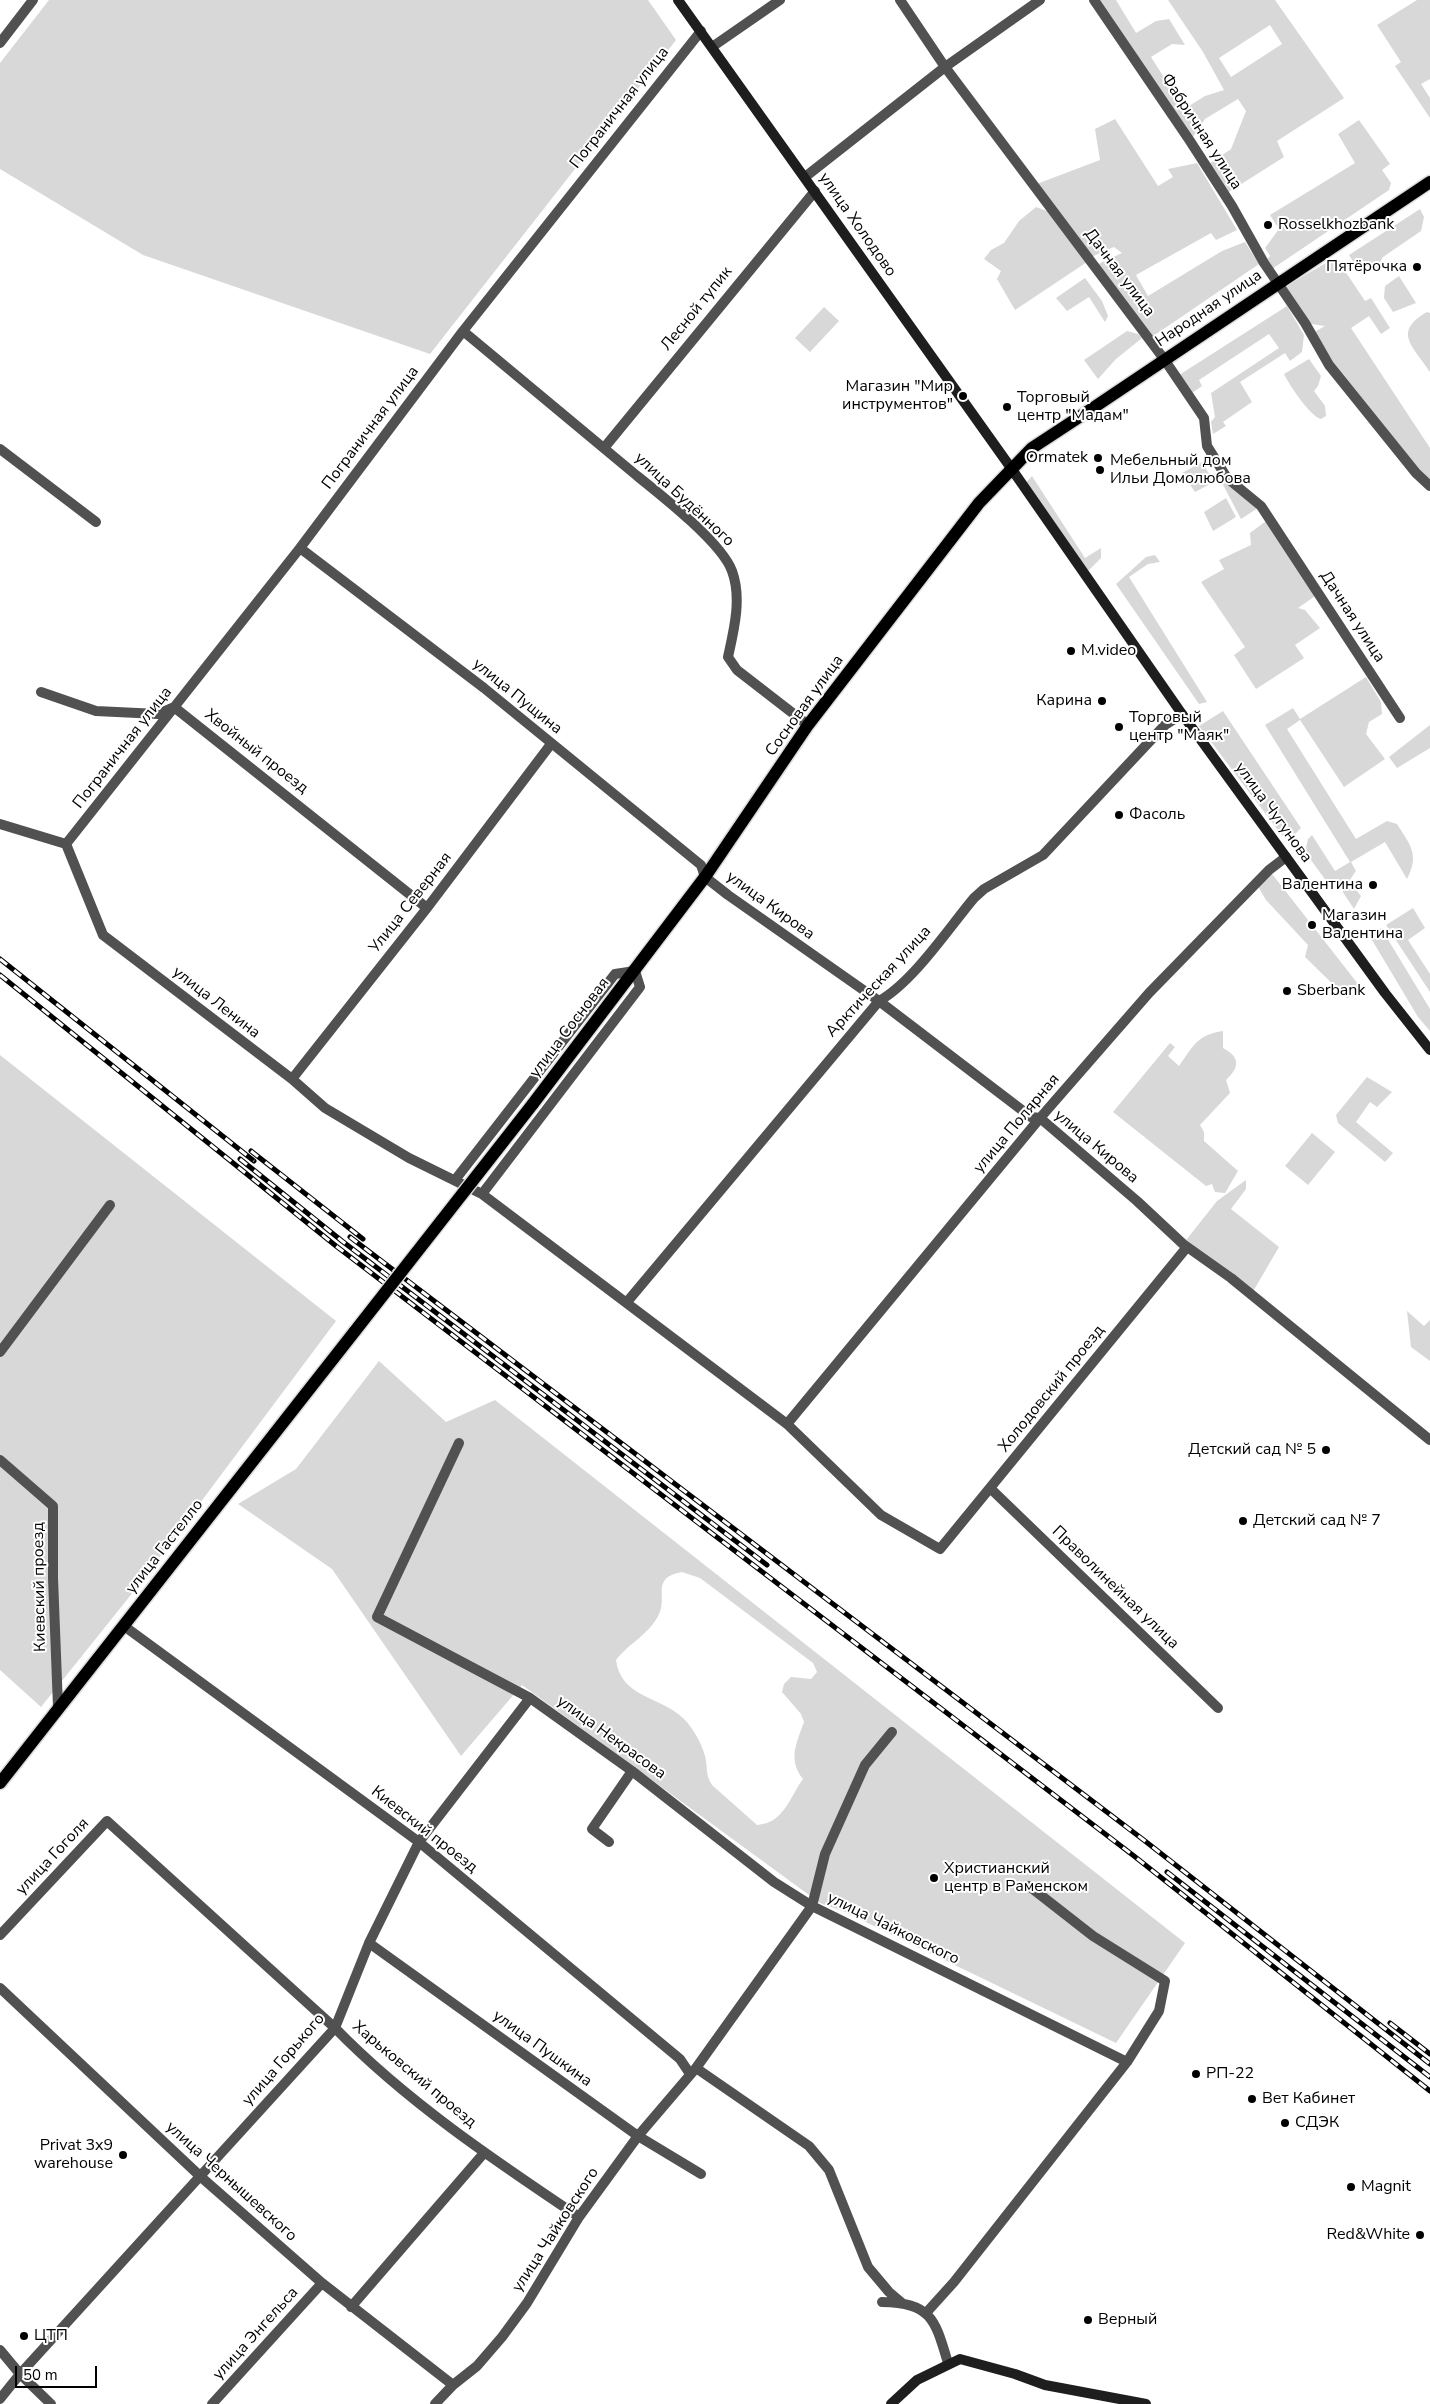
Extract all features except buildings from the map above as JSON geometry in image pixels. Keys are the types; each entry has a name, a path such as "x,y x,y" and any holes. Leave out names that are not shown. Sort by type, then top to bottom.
{"main road":[{"name":"улица Холодово","path":"678,0 1011,468"},
{"name":"Народная улица","path":"1011,468 1032,448 1058,429 1430,182"},
{"name":"улица Чугунова","path":"1011,468 1182,714 1406,1021 1430,1050"},
{"name":"Сосновая улица","path":"634,970 705,878 808,725 980,503 1011,468"},
{"name":"улица Сосновая","path":"355,1331 532,1105 634,970"},
{"name":"улица Гастелло","path":"0,1783 355,1331"},
{"path":"891,2404 917,2380 948,2363 960,2359 996,2368 1045,2385 1146,2404"}],"street":[{"path":"0,43 33,0"},
{"path":"712,47 780,0"},
{"name":"Дачная улица","path":"900,0 945,67 1164,359 1204,418 1207,446 1228,478 1261,506 1400,718"},
{"path":"805,177 945,67 1040,0"},
{"name":"Фабричная улица","path":"1094,0 1190,141 1277,283 1305,323 1329,365 1416,473 1430,486"},
{"name":"Пограничная улица","path":"66,844 300,548 463,331 701,31"},
{"name":"Лесной тупик","path":"604,448 815,190"},
{"name":"улица Будённого","path":"463,331 671,504 724,554 733,572 736,597 735,626 728,657 737,670 808,725"},
{"path":"0,449 96,522"},
{"name":"улица Пущина","path":"300,548 484,688 701,865 705,878"},
{"path":"41,692 96,711 158,714 174,707"},
{"name":"Хвойный проезд","path":"174,707 427,908"},
{"name":"Арктическая улица","path":"627,1302 879,1001 891,994 916,968 974,898 984,889 1044,855 1165,725 1182,714"},
{"name":"Улица Северная","path":"292,1079 427,908 551,744"},
{"path":"0,824 66,844"},
{"name":"улица Ленина","path":"66,844 103,935 292,1079 326,1108 409,1158 482,1194 788,1424 881,1515 940,1549"},
{"name":"улица Полярная","path":"788,1424 1040,1118 1149,993 1269,870 1286,857"},
{"name":"улица Кирова","path":"705,878 879,1001 1031,1117 1040,1118 1137,1201 1187,1247 1231,1278 1430,1440"},
{"path":"455,1180 615,974 634,970 640,987 482,1194"},
{"path":"0,1352 110,1205"},
{"name":"Холодовский проезд","path":"940,1549 1187,1247"},
{"name":"улица Некрасова","path":"459,1443 377,1617 530,1698 632,1771 774,1882 812,1906"},
{"name":"Киевский проезд","path":"0,1460 54,1506 53,1578 58,1707"},
{"name":"Праволинейная улица","path":"991,1489 1218,1708"},
{"name":"Киевский проезд","path":"124,1626 419,1842 693,2071 809,2146 830,2170 868,2267 889,2292 902,2303"},
{"name":"улица Горького","path":"0,2399 20,2374 335,2028 369,1943 419,1842 530,1698"},
{"path":"812,1906 825,1854 865,1764 892,1732"},
{"path":"609,1842 592,1829 632,1771"},
{"name":"улица Гоголя","path":"0,1935 107,1821"},
{"name":"Харьковский проезд","path":"107,1821 335,2028 361,2055 484,2153 579,2217"},
{"path":"926,2313 954,2282 1126,2062 1159,2011 1165,1980 1093,1936 1029,1886"},
{"name":"улица Чайковского","path":"435,2404 453,2385 477,2366 502,2337 527,2303 579,2217 638,2136 693,2071 812,1906 1126,2062"},
{"name":"улица Пушкина","path":"369,1943 638,2136 701,2174"},
{"name":"улица Чернышевского","path":"0,1988 201,2177 351,2307 453,2385"},
{"path":"351,2307 484,2153"},
{"name":"улица Энгельса","path":"212,2404 322,2283"},
{"path":"882,2302 902,2303 926,2313 936,2323 948,2363"},
{"path":"0,2350 20,2374 51,2404"}],"shaded area":[{"path":"49,0 648,0 676,40 430,354 143,255 0,169 0,63"},
{"path":"1094,0 1116,0 1136,33 1156,21 1169,19 1185,45 1172,44 1151,57 1184,109 1205,96 1224,90 1203,52 1168,0 1275,0 1344,98 1277,141 1284,157 1224,195 1206,166 1231,149 1246,111 1238,99 1205,119 1190,141","holes":["1270,25 1282,44 1231,77 1219,58"]},
{"path":"1417,0 1430,0 1430,79 1421,84 1430,98 1430,118 1395,66 1401,62 1377,25"},
{"path":"1115,119 1158,186 1173,177 1168,169 1197,163 1237,230 1216,240 1211,233 1136,275 1148,296 1222,251 1245,242 1259,264 1149,339 1094,266 1122,253 1114,247 1089,258 1090,260 1015,310 997,279 1001,271 984,259 991,250 1004,243 1019,221 1036,207 1055,214 1034,185 1100,160 1095,129"},
{"path":"1359,120 1390,164 1382,170 1391,183 1389,190 1269,271 1264,263 1270,256 1265,248 1279,229 1270,215 1355,163 1338,134"},
{"path":"1420,209 1424,217 1421,231 1383,257 1375,271 1370,265 1360,272 1349,255"},
{"path":"1331,260 1340,261 1342,271 1347,274 1365,301 1371,298 1390,328 1381,334 1369,316 1351,328 1430,448 1430,486 1311,334 1325,326 1305,323 1281,289"},
{"path":"1399,276 1416,303 1393,312 1384,298 1385,286"},
{"path":"1085,278 1102,301 1108,316 1105,322 1089,297 1067,311 1056,298"},
{"path":"1287,306 1304,335 1302,352 1290,361 1285,353 1240,382 1252,402 1223,422 1226,426 1213,434 1211,422 1215,417 1211,393 1279,348 1269,334 1199,380 1202,386 1188,396 1176,377"},
{"path":"824,307 839,321 810,352 795,338"},
{"path":"1427,312 1430,313 1430,372 1412,347 1408,333 1410,326 1416,319"},
{"path":"1127,331 1138,334 1142,338 1116,359 1098,379 1084,360"},
{"path":"1309,359 1321,376 1318,386 1314,391 1325,406 1326,416 1321,419 1306,407 1284,374"},
{"path":"1202,462 1214,482 1195,492 1182,473"},
{"path":"1032,476 1085,558 1101,548 1101,558 1089,570 1083,572 1023,486"},
{"path":"1227,478 1261,506 1241,519 1220,479"},
{"path":"1226,498 1236,517 1213,531 1204,512"},
{"path":"1266,521 1318,594 1298,608 1305,610 1320,628 1295,645 1304,658 1256,689 1234,655 1245,647 1201,582 1224,569 1219,560 1251,545 1250,533"},
{"path":"1155,555 1160,562 1148,564 1129,577 1207,702 1199,704 1116,584 1146,557"},
{"path":"1366,677 1381,702 1382,714 1369,722 1366,734 1385,759 1344,787 1300,720 1287,729 1356,839 1387,821 1397,824 1412,850 1413,863 1407,879 1385,842 1351,862 1356,871 1349,881 1361,896 1354,909 1337,883 1327,882 1305,852 1308,839 1312,835 1335,871 1350,862 1265,725 1293,708 1300,719"},
{"path":"1223,711 1301,828 1293,836 1284,838 1199,726"},
{"path":"1430,725 1430,748 1397,768 1389,757"},
{"path":"1269,870 1365,993 1347,998 1305,957 1308,945 1266,900 1256,883"},
{"path":"1413,908 1425,928 1408,940 1430,974 1430,992 1386,925"},
{"path":"1381,928 1430,1009 1430,1031 1418,1017 1372,940 1372,935"},
{"path":"1223,1031 1223,1048 1233,1055 1236,1062 1234,1071 1226,1080 1230,1093 1200,1125 1204,1132 1204,1141 1238,1171 1225,1193 1215,1192 1212,1184 1206,1186 1113,1112 1170,1043 1175,1047 1168,1056 1179,1066 1196,1042 1207,1035"},
{"path":"0,1055 336,1321 138,1586 41,1707 0,1670"},
{"path":"1367,1077 1392,1092 1377,1107 1370,1102 1356,1122 1393,1153 1385,1162 1338,1123 1336,1115"},
{"path":"1312,1133 1335,1152 1308,1185 1285,1166"},
{"path":"1246,1180 1246,1189 1231,1209 1279,1247 1251,1295 1183,1244 1217,1201"},
{"path":"1407,1311 1424,1326 1430,1320 1430,1361 1411,1347"},
{"path":"379,1361 446,1422 495,1400 1185,1943 1116,2043 845,1912 820,1903 522,1685 461,1756 332,1569 238,1504 296,1469","holes":["682,1572 700,1578 813,1663 817,1672 811,1679 791,1677 784,1684 782,1692 801,1714 804,1722 795,1752 798,1772 803,1779 780,1815 766,1823 757,1825 712,1785 708,1778 702,1746 686,1721 674,1711 633,1689 625,1682 619,1672 616,1660 645,1633 659,1614 662,1588 666,1579"]}],"railway":[{"path":"0,959 254,1161"},
{"path":"0,975 336,1246 1134,1856 1430,2091"},
{"path":"251,1151 363,1239"},
{"path":"240,1159 342,1241 767,1565"},
{"path":"350,1237 1145,1841 1430,2064"},
{"path":"1167,1872 1430,2077"},
{"path":"1390,2023 1430,2054"}],"place":[{"name":"Rosselkhozbank","path":"1268,225"},
{"name":"Пятёрочка","path":"1417,267"},
{"name":"Магазин \"Мир инструментов\"","path":"963,396"},
{"name":"Торговый центр \"Мадам\"","path":"1007,407"},
{"name":"Ormatek","path":"1098,458"},
{"name":"Мебельный дом Ильи Домолюбова","path":"1100,470"},
{"name":"M.video","path":"1071,651"},
{"name":"Карина","path":"1102,701"},
{"name":"Торговый центр \"Маяк\"","path":"1119,727"},
{"name":"Фасоль","path":"1119,815"},
{"name":"Валентина","path":"1373,885"},
{"name":"Магазин Валентина","path":"1312,925"},
{"name":"Sberbank","path":"1287,991"},
{"name":"Детский сад № 5","path":"1326,1450"},
{"name":"Детский сад № 7","path":"1243,1521"},
{"name":"Христианский центр в Раменском","path":"934,1878"},
{"name":"РП-22","path":"1196,2074"},
{"name":"Вет Кабинет","path":"1252,2099"},
{"name":"СДЭК","path":"1285,2123"},
{"name":"Privat 3x9 warehouse","path":"123,2155"},
{"name":"Magnit","path":"1351,2187"},
{"name":"Red&White","path":"1420,2235"},
{"name":"Верный","path":"1088,2320"},
{"name":"ЦТП","path":"24,2336"}]}
